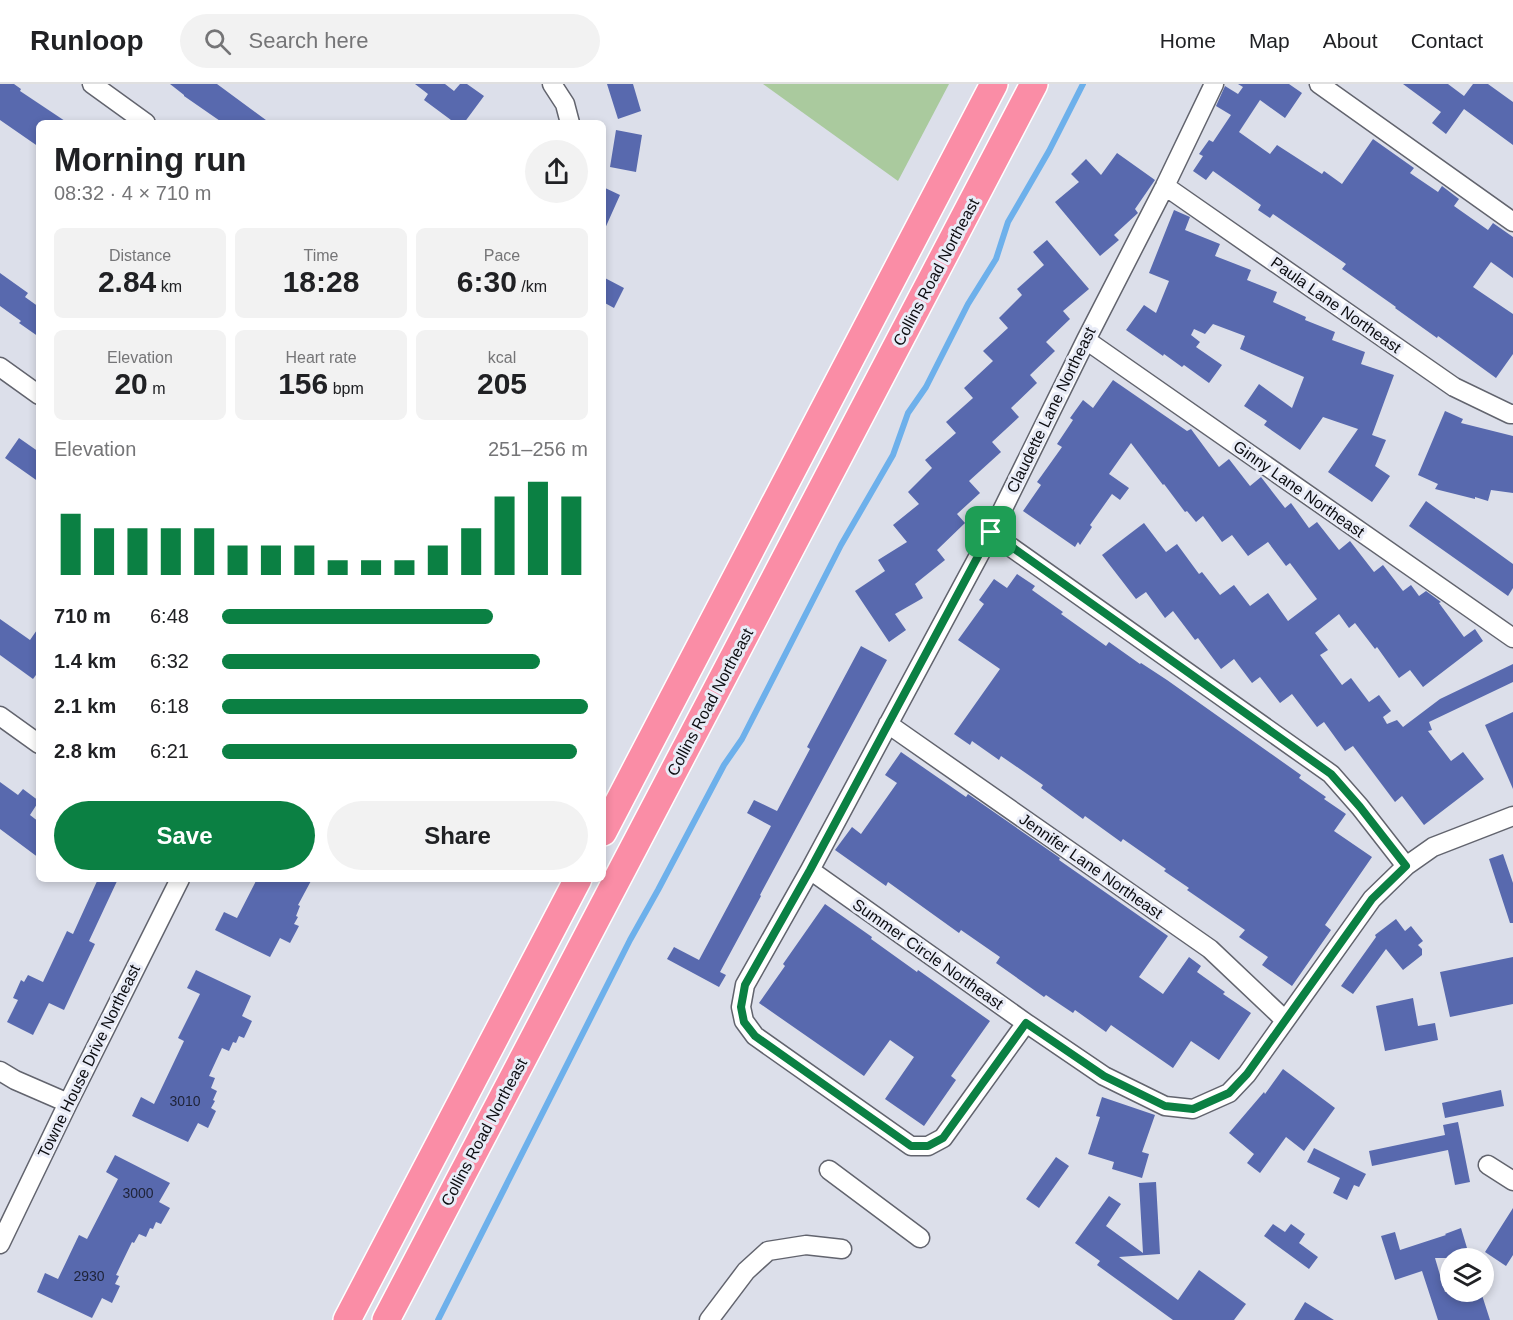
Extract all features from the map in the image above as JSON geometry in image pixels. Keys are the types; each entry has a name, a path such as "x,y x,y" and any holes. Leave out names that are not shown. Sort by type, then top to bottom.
{"highway":[{"name":"Collins Road Northeast","path":"606,826 994,84"},
{"name":"Collins Road Northeast","path":"386,1320 1034,84"},
{"name":"Collins Road Northeast","path":"347,1320 576,882"}],"street":[{"path":"92,84 142,120"},
{"path":"552,84 565,104 569,120"},
{"name":"Claudette Lane Northeast","path":"1026,1023 943,1138 928,1146 911,1146 755,1036 744,1022 741,1007 745,985 810,870 991,532 1214,84"},
{"path":"1319,84 1513,222"},
{"name":"Paula Lane Northeast","path":"1165,186 1454,387 1513,414"},
{"name":"Ginny Lane Northeast","path":"1086,340 1513,638"},
{"path":"0,367 36,393"},
{"path":"991,532 1331,774 1406,866"},
{"path":"0,716 36,742"},
{"name":"Jennifer Lane Northeast","path":"888,724 1210,949 1285,1020"},
{"name":"Summer Circle Northeast","path":"810,870 1026,1023 1062,1055 1165,1106 1193,1109 1229,1093 1247,1074 1372,899 1406,866 1433,847 1513,816"},
{"name":"Towne House Drive Northeast","path":"0,1244 178,882"},
{"path":"0,1071 68,1103"},
{"path":"1488,1165 1513,1181"},
{"path":"830,1170 920,1238"},
{"path":"710,1320 746,1271 768,1251 806,1245 842,1249"}],"green space":[{"path":"763,84 949,84 898,181"}],"building":[{"path":"0,84 14,84 21,89 20,91 64,120 36,120 36,145 0,120"},
{"path":"170,84 217,84 266,120 219,120"},
{"path":"415,84 445,84 454,91 460,84 467,84 484,96 466,120 451,120 424,100 428,94"},
{"path":"607,84 633,84 641,111 618,119"},
{"path":"1238,84 1289,84 1302,93 1285,118 1260,100 1239,132 1270,154 1277,145 1322,174 1324,171 1342,184 1373,139 1414,168 1410,173 1438,192 1442,186 1459,199 1454,206 1488,230 1493,223 1513,237 1513,278 1491,262 1473,287 1513,314 1513,354 1496,378 1342,269 1346,264 1273,214 1270,218 1258,210 1261,205 1213,171 1206,180 1193,171 1203,156 1199,154 1209,140 1213,142 1231,115 1216,106 1225,86 1238,94 1243,87"},
{"path":"1403,84 1448,84 1464,96 1473,84 1488,84 1513,102 1513,145 1464,109 1446,134 1432,123 1441,112"},
{"path":"616,130 642,135 636,172 610,167"},
{"path":"1117,153 1155,180 1135,209 1138,213 1114,235 1119,240 1100,256 1055,202 1079,182 1071,174 1086,159 1101,175"},
{"path":"606,188 620,195 606,226"},
{"path":"1174,210 1190,217 1185,230 1220,244 1215,256 1251,270 1247,280 1277,292 1273,302 1306,317 1305,320 1335,332 1332,340 1365,352 1361,364 1394,375 1372,435 1386,440 1375,466 1390,476 1372,502 1328,472 1358,429 1323,417 1300,450 1264,425 1267,421 1244,406 1259,384 1292,408 1304,377 1240,349 1245,336 1213,324 1205,334 1194,329 1191,335 1200,342 1196,347 1222,365 1209,383 1184,365 1182,367 1164,354 1163,356 1126,330 1144,305 1156,313 1169,281 1149,273"},
{"path":"1047,240 1089,289 1063,311 1070,319 1046,342 1055,351 1030,375 1037,383 1011,408 1019,417 992,442 1001,452 969,481 980,493 957,514 965,523 937,550 945,560 915,584 923,598 895,614 906,630 889,642 855,591 885,571 878,560 907,542 893,525 919,504 908,492 932,468 925,460 956,433 946,422 973,398 964,388 993,361 983,351 1008,328 999,318 1022,295 1017,289 1044,265 1033,252"},
{"path":"0,273 28,293 25,297 36,305 36,335 19,323 21,321 0,306"},
{"path":"606,279 624,288 614,308 606,304"},
{"path":"1113,380 1187,431 1191,429 1219,467 1229,459 1250,486 1261,477 1285,508 1291,503 1309,528 1317,522 1339,550 1350,541 1374,572 1383,565 1403,591 1411,585 1419,596 1426,591 1441,602 1439,603 1464,637 1475,629 1483,641 1423,687 1410,670 1399,678 1377,647 1375,649 1355,623 1349,628 1339,614 1315,633 1328,650 1320,655 1342,685 1351,678 1369,702 1379,695 1391,711 1383,717 1387,724 1397,720 1403,727 1440,699 1513,664 1513,682 1429,722 1432,730 1428,731 1451,761 1463,752 1484,779 1424,825 1402,796 1395,802 1353,746 1345,751 1324,722 1317,727 1292,694 1280,703 1260,677 1252,683 1234,659 1221,669 1198,638 1195,640 1173,611 1165,618 1146,592 1136,599 1102,555 1144,523 1166,552 1177,544 1199,574 1202,572 1220,595 1234,585 1250,606 1268,593 1288,621 1317,599 1290,563 1286,566 1268,542 1248,556 1232,535 1222,542 1203,516 1196,522 1187,511 1185,512 1131,443 1109,474 1129,488 1120,500 1112,494 1090,525 1092,527 1080,545 1078,542 1075,547 1023,511 1041,485 1037,482 1062,447 1057,444 1073,420 1070,418 1083,400 1093,408"},
{"path":"1445,411 1463,419 1461,423 1513,436 1513,493 1491,490 1488,501 1475,497 1475,499 1435,489 1438,484 1418,475"},
{"path":"19,438 36,450 36,480 5,458"},
{"path":"1426,501 1513,564 1513,588 1508,596 1409,526"},
{"path":"1017,574 1035,586 1032,590 1063,612 1061,614 1106,646 1109,642 1167,680 1301,775 1299,778 1346,814 1334,831 1372,857 1325,925 1331,930 1292,986 1262,965 1268,957 1239,937 1245,930 1187,890 1189,888 1164,871 1166,869 1123,839 1121,842 1085,816 1083,819 1041,788 1043,785 1001,756 999,760 972,741 970,745 954,734 1000,669 958,640 984,604 979,600 994,579 1007,588"},
{"path":"0,619 30,640 36,631 36,675 33,679 0,655"},
{"path":"861,646 887,660 720,972 726,975 719,987 667,959 674,947 699,960 771,826 747,813 754,800 777,811 810,749 807,747"},
{"path":"1513,712 1513,789 1485,725"},
{"path":"901,752 966,797 968,794 1168,936 1139,977 1163,994 1189,957 1201,966 1197,972 1251,1013 1219,1060 1191,1041 1173,1068 1111,1025 1106,1032 1075,1010 1073,1013 1046,995 1044,997 996,963 1000,957 961,930 959,933 888,882 886,886 835,850 852,827 861,834 897,783 885,775"},
{"path":"0,782 18,795 23,789 36,799 36,806 30,815 36,820 36,856 0,829"},
{"path":"1503,854 1513,883 1513,923 1510,923 1489,859"},
{"path":"97,882 117,882 89,941 95,944 64,1010 49,1003 33,1035 7,1022 18,1000 13,998 21,980 24,982 28,975 43,982 67,931 73,934"},
{"path":"255,882 310,882 298,905 300,906 296,916 298,917 294,924 299,926 290,943 280,938 270,957 215,930 224,912 237,918"},
{"path":"825,904 917,972 918,970 990,1021 951,1076 956,1080 924,1126 885,1099 914,1057 890,1040 864,1076 759,1003"},
{"path":"1396,919 1405,931 1411,926 1423,941 1418,945 1422,949 1422,955 1403,970 1386,949 1353,994 1341,986 1376,937 1375,935"},
{"path":"1513,957 1513,1004 1450,1017 1440,972"},
{"path":"196,970 251,996 242,1016 252,1021 244,1038 239,1036 229,1051 222,1048 209,1076 215,1078 211,1088 217,1091 211,1108 216,1111 208,1128 198,1123 188,1142 132,1116 141,1097 154,1104 184,1041 178,1038 200,994 187,988"},
{"path":"1413,998 1418,1026 1435,1023 1438,1040 1385,1051 1376,1006"},
{"path":"1283,1069 1335,1108 1304,1151 1286,1137 1260,1173 1247,1163 1254,1154 1229,1133 1264,1092 1265,1094"},
{"path":"1501,1090 1504,1106 1445,1118 1442,1103"},
{"path":"1102,1097 1155,1115 1142,1152 1149,1154 1142,1178 1112,1169 1114,1162 1088,1154 1100,1117 1096,1116"},
{"path":"1458,1122 1470,1182 1455,1185 1448,1150 1372,1166 1369,1151 1445,1135 1443,1125"},
{"path":"1314,1148 1366,1174 1359,1187 1354,1185 1347,1200 1333,1193 1340,1178 1307,1162"},
{"path":"115,1155 170,1183 159,1202 170,1208 161,1224 156,1222 146,1237 139,1234 134,1243 132,1242 116,1275 119,1276 115,1284 120,1286 112,1303 102,1298 92,1318 37,1292 45,1273 58,1279 79,1235 87,1239 118,1179 106,1172"},
{"path":"1056,1157 1069,1166 1039,1208 1026,1199"},
{"path":"1156,1182 1160,1254 1119,1257 1178,1300 1199,1270 1246,1304 1234,1320 1173,1320 1097,1265 1100,1261 1075,1243 1109,1196 1121,1204 1106,1226 1143,1253 1139,1183"},
{"path":"1513,1208 1513,1255 1506,1266 1494,1258 1494,1248 1488,1248"},
{"path":"1273,1224 1285,1232 1291,1224 1305,1234 1299,1243 1318,1257 1309,1269 1264,1236"},
{"path":"1461,1228 1467,1248 1440,1248 1440,1258 1435,1258 1440,1275 1440,1302 1484,1302 1490,1320 1438,1320 1422,1271 1395,1280 1381,1236 1395,1232 1400,1250"},
{"path":"1305,1302 1334,1320 1294,1320"}],"waterway":[{"path":"438,1320 630,940 724,765 742,739 841,545 893,455 908,413 926,387 968,304 996,259 1008,222 1049,151 1083,84"}],"route":[{"path":"991,532 1331,774 1406,866 1372,899 1247,1074 1229,1093 1193,1109 1165,1106 1104,1076 1026,1023 943,1138 928,1146 911,1146 755,1036 744,1022 741,1007 745,985 810,870 991,532"}]}
